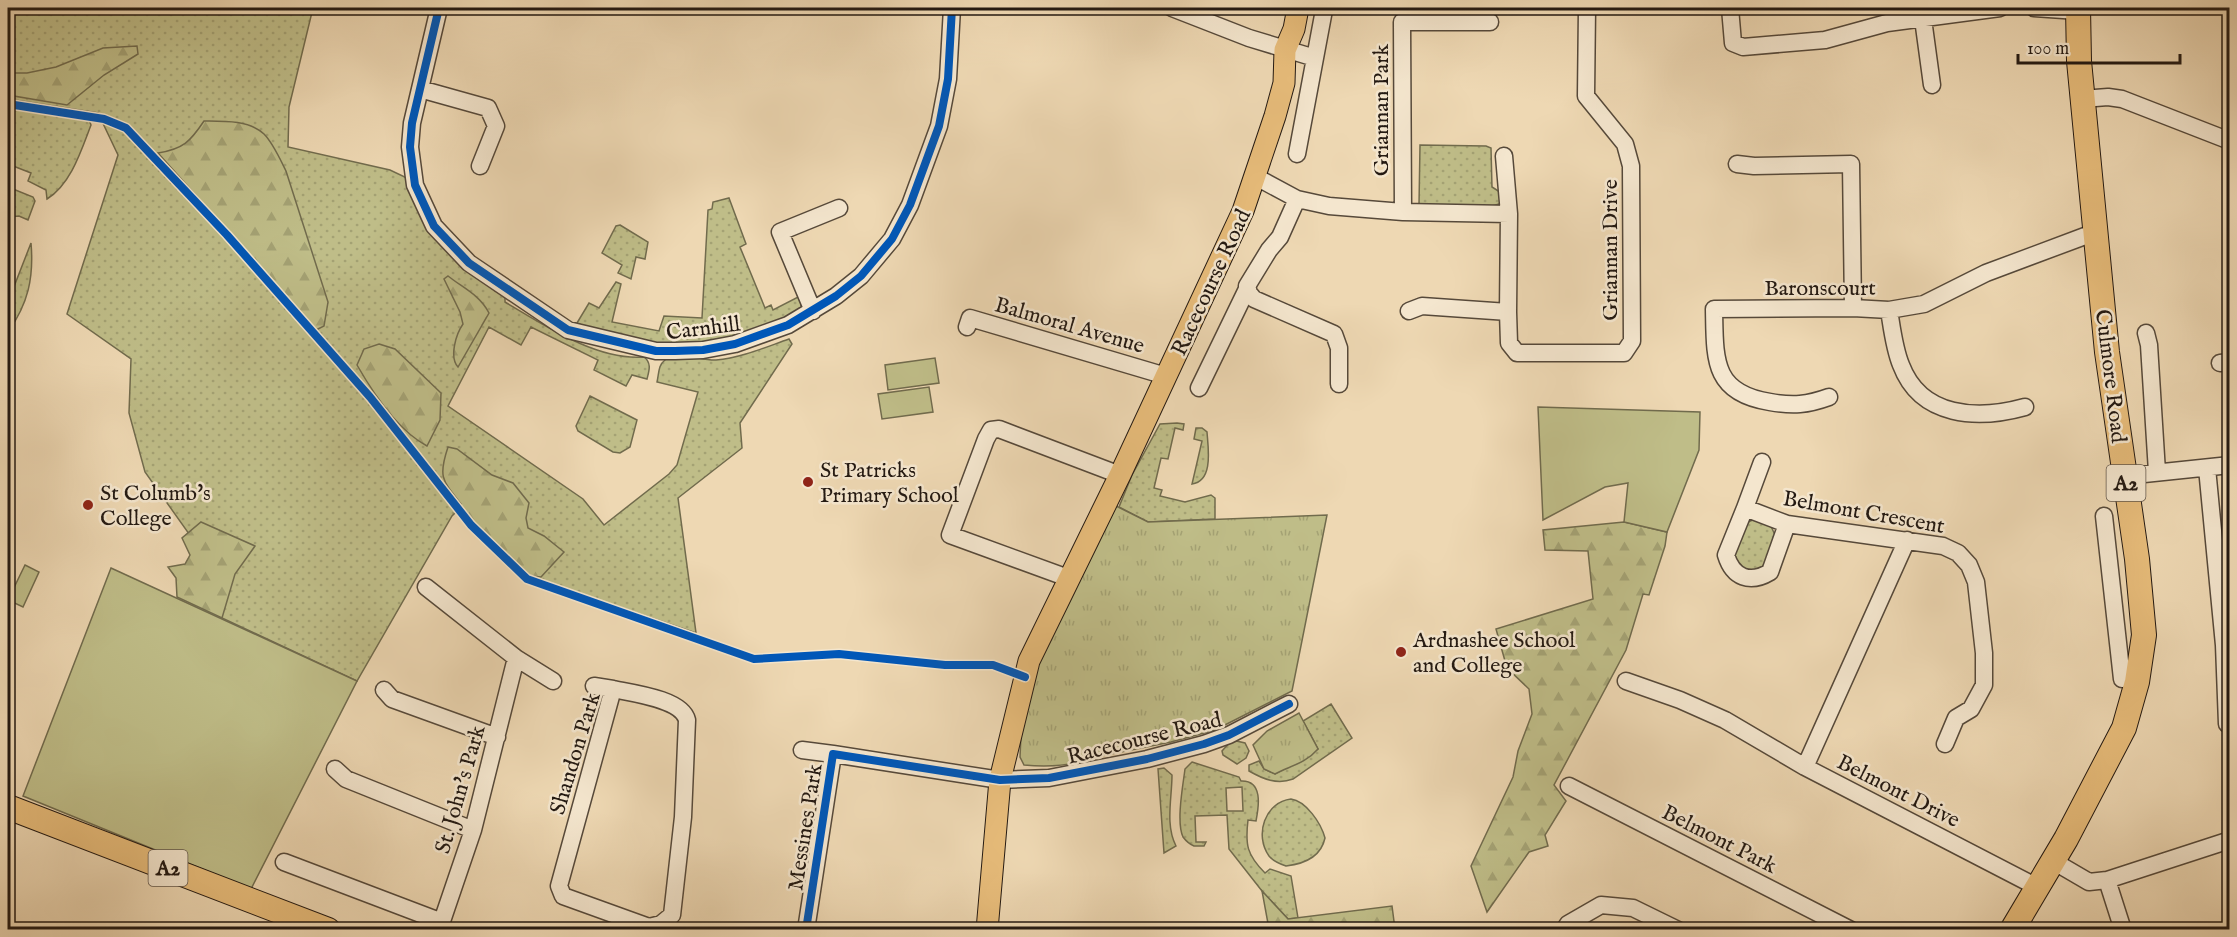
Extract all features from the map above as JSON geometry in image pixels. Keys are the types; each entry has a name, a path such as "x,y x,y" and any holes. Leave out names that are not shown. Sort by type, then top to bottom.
{"highway":[{"name":"Culmore Road","path":"2012,930 2053,861 2124,728 2131,709 2144,634 2107,352 2082,99 2078,9"},
{"name":"A2","path":"8,807 328,930"}],"main road":[{"name":"Racecourse Road","path":"987,930 1000,780 1029,661 1226,252 1256,177 1284,83 1285,50 1294,29 1298,8"}],"street":[{"name":"Carnhill","path":"439,8 411,131 410,147 415,185 434,226 469,264 568,330 656,351 703,350 762,336 813,311 861,276 892,239 910,205 939,126 946,97 952,37 952,8"},
{"path":"1172,8 1285,50 1315,58"},
{"name":"Griannan Drive","path":"1504,156 1509,214 1509,342 1518,353 1624,353 1632,341 1631,166 1625,144 1586,96 1587,8"},
{"path":"1730,8 1733,43 1743,47 1825,40 1887,22 2000,8"},
{"path":"2034,8 2078,9"},
{"path":"1297,154 1324,10"},
{"name":"Griannan Park","path":"1404,212 1402,22 1447,15 1490,22"},
{"path":"1923,19 1932,86"},
{"path":"420,89 488,108 496,126 480,166"},
{"path":"2082,99 2108,97 2122,99 2229,141"},
{"path":"1737,164 1754,166 1851,164 1853,308"},
{"path":"1256,177 1297,199 1329,206 1404,212 1509,214"},
{"path":"1199,388 1248,289 1247,286 1280,237 1297,199"},
{"path":"813,311 780,232 839,208"},
{"name":"Baronscourt","path":"1829,397 1809,405 1784,404 1749,399 1735,390 1723,377 1717,361 1714,309 1889,310 1924,304 1986,273 2085,236 2096,236"},
{"path":"1248,289 1254,299 1334,334 1339,348 1339,384"},
{"path":"1409,311 1422,306 1508,312"},
{"path":"1889,310 1901,366 1918,393 1934,406 1954,412 2006,412 2025,407"},
{"name":"Balmoral Avenue","path":"967,327 970,318 1166,376"},
{"path":"2146,333 2149,345 2157,472"},
{"path":"1068,578 950,535 986,438 991,430 999,429 1120,475"},
{"name":"Belmont Crescent","path":"1762,462 1745,508 1786,524 1943,546 1958,553 1969,565 1976,582 1984,653 1984,684 1971,709 1956,718 1945,744"},
{"path":"2125,476 2229,465"},
{"path":"2207,468 2224,645 2227,724"},
{"path":"1745,508 1726,555 1734,572 1744,577 1759,579 1770,572 1786,524"},
{"path":"2104,516 2122,679"},
{"path":"1805,767 1907,540"},
{"path":"2111,582 2138,579"},
{"path":"426,587 516,658 554,681"},
{"name":"St. John's Park","path":"441,926 472,830 516,658"},
{"name":"Belmont Drive","path":"1626,681 1680,700 1743,730 1805,767 2037,887"},
{"path":"594,686 613,689"},
{"name":"Shandon Park","path":"613,689 676,707 685,713 687,720 683,817 672,915 662,924 649,927 611,922 563,896 559,886 613,689"},
{"path":"384,690 392,699 497,737"},
{"name":"Racecourse Road","path":"1000,780 1079,774 1176,751 1229,735 1289,704"},
{"name":"Messines Park","path":"802,750 1000,780"},
{"name":"Messines Park","path":"806,930 833,754"},
{"path":"335,769 346,779 472,830"},
{"name":"Belmont Park","path":"1569,786 1851,930"},
{"path":"2053,861 2089,882 2107,880 2229,840"},
{"path":"284,862 441,926"},
{"path":"2107,880 2123,930"},
{"path":"1564,930 1568,924 1601,905 1633,908 1678,930"}],"green space":[{"path":"13,8 313,8 289,107 288,147 390,170 407,178 467,269 505,297 505,302 572,340 608,353 626,357 644,357 648,362 647,379 632,375 626,386 594,370 598,360 531,327 521,345 489,327 448,406 583,499 604,525 669,474 677,465 698,392 657,382 663,362 677,356 710,360 725,359 789,339 792,344 740,423 742,448 678,498 696,633 528,576 489,540 461,507 452,516 357,681 222,618 192,538 145,472 129,413 131,359 67,314 118,155 98,113 8,99 8,14"},
{"path":"137,46 138,54 104,75 67,105 8,95 8,73 27,73 56,67 103,48"},
{"path":"8,106 89,120 91,125 69,176 63,185 47,199 46,190 28,181 31,173 8,164"},
{"path":"204,121 236,122 251,126 264,134 273,146 286,171 328,302 324,326 316,330 158,153 180,147"},
{"path":"1420,145 1491,148 1492,187 1503,194 1503,199 1499,204 1492,206 1419,205"},
{"path":"8,187 33,197 35,201 28,220 19,216 8,217"},
{"path":"729,198 746,244 740,247 765,308 771,305 773,310 800,296 801,305 796,313 740,336 720,341 678,345 616,337 577,323 589,303 599,308 616,282 621,284 612,322 659,331 664,316 702,318 708,210 712,209 713,202"},
{"path":"620,225 648,242 645,259 636,257 631,279 618,273 622,265 602,253 616,226"},
{"path":"31,243 28,290 15,322 8,332 8,302"},
{"path":"448,276 476,297 489,313 458,367 455,363 454,352 456,339 463,324 460,312 444,279"},
{"path":"379,344 395,349 441,393 440,420 427,446 406,431 397,421 379,399 357,365 364,349"},
{"path":"935,358 939,383 888,390 885,365"},
{"path":"929,387 933,412 882,419 878,394"},
{"path":"590,396 637,420 630,447 620,453 613,452 578,431 576,426"},
{"path":"1538,407 1700,412 1699,450 1667,532 1624,522 1628,483 1605,487 1543,520"},
{"path":"1160,424 1184,424 1183,430 1175,428 1168,459 1161,458 1154,488 1162,490 1160,496 1185,502 1211,495 1215,498 1215,519 1148,522 1119,507 1132,475"},
{"path":"1196,428 1202,428 1207,432 1208,462 1204,477 1192,484 1202,441 1194,439"},
{"path":"448,447 457,449 492,475 513,483 529,503 526,518 528,528 544,536 564,552 541,577 528,576 489,540 461,507 444,478 443,465"},
{"path":"1110,503 1148,522 1327,515 1292,691 1215,730 1075,763 1049,766 1024,765 1020,757 1021,735 1034,669"},
{"path":"1757,519 1770,524 1775,535 1771,549 1762,566 1751,570 1742,569 1733,555 1736,543 1743,527"},
{"path":"201,522 255,546 235,574 222,618 177,597 176,578 168,567 185,564 190,555 182,538"},
{"path":"1624,522 1667,532 1665,546 1649,595 1643,594 1626,650 1554,785 1566,801 1545,835 1548,846 1529,852 1487,912 1471,866 1513,777 1518,751 1532,714 1529,689 1507,668 1496,629 1593,599 1588,551 1545,550 1543,530"},
{"path":"25,565 39,572 23,607 8,600"},
{"path":"111,568 357,681 251,889 23,796"},
{"path":"1331,704 1352,738 1287,781 1270,780 1249,771 1249,765 1259,761 1264,769 1275,774 1318,749 1303,721"},
{"path":"1299,713 1318,749 1303,761 1275,774 1264,769 1253,745 1267,731"},
{"path":"1232,740 1245,743 1249,751 1246,758 1237,764 1223,755 1222,751"},
{"path":"1192,762 1239,777 1241,781 1253,785 1258,795 1258,808 1256,821 1248,820 1247,843 1251,855 1265,873 1270,869 1291,876 1298,918 1288,919 1262,891 1229,849 1227,815 1195,816 1196,842 1206,842 1204,846 1194,846 1183,837 1180,813 1185,769","holes":["1242,787 1243,811 1227,811 1226,788"]},
{"path":"1164,768 1172,775 1170,820 1176,846 1164,853 1158,769"},
{"path":"1291,799 1307,808 1320,826 1325,838 1323,845 1315,855 1299,863 1286,866 1269,856 1262,839 1265,821 1274,806"},
{"path":"1262,891 1288,919 1392,906 1395,929 1269,929"}],"cycle path":[{"path":"439,8 412,123 410,147 415,185 434,226 469,263 568,330 656,351 703,350 735,344 788,325 836,296 861,276 892,239 910,205 939,126 948,79 952,8"},
{"path":"8,104 104,119 126,128 227,235 370,397 471,525 527,579 754,659 839,654 945,665 993,665 1025,677"},
{"path":"806,930 833,754 1000,780 1049,778 1147,759 1204,744 1229,735 1289,704"}],"place":[{"name":"St Patricks Primary School","path":"808,482"},
{"name":"St Columb's College","path":"88,505"},
{"name":"Ardnashee School and College","path":"1401,652"}]}
